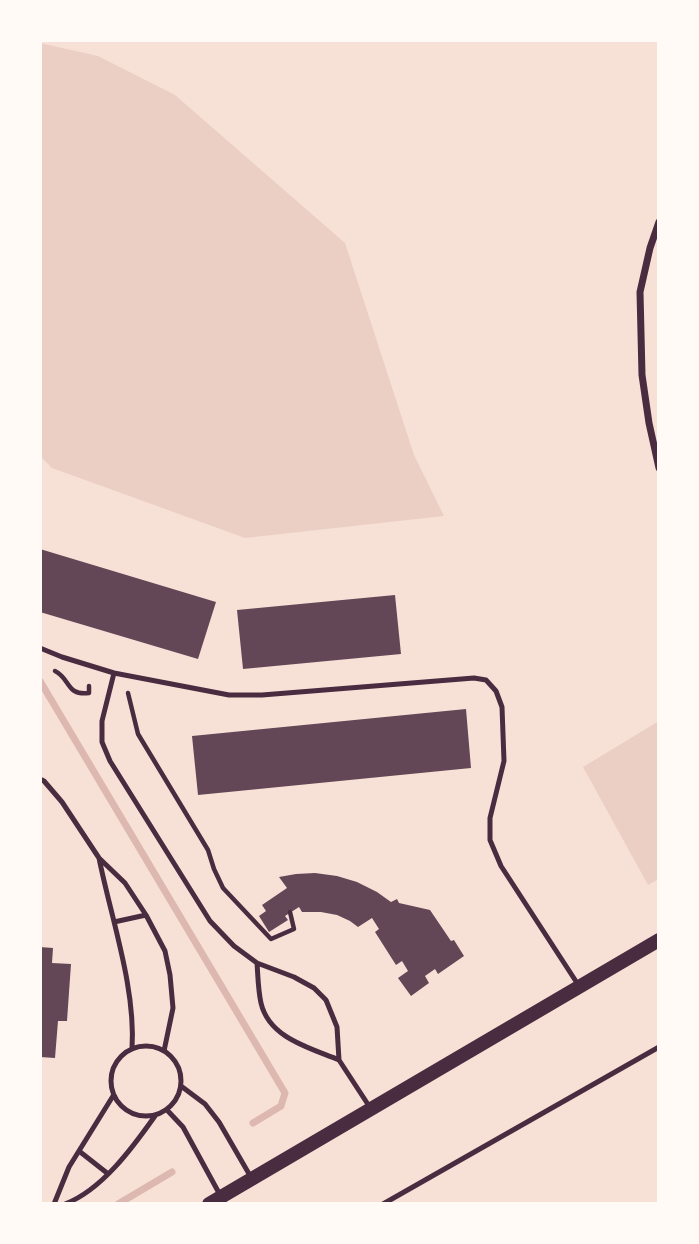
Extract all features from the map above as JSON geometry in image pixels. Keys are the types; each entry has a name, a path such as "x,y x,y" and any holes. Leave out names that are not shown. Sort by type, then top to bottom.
{"main road":[{"path":"218,1201 659,940"}],"street":[{"path":"659,222 640,292 642,376 659,468"}],"lane":[{"path":"40,648 114,673 229,695 262,695 474,678 486,680 496,691 502,707 504,761 490,818 490,840 501,866 580,987"},
{"path":"114,673 102,721 102,742 110,761 210,921 234,946 257,963 295,976 314,988 326,1000 337,1027 340,1060 371,1109"},
{"path":"40,779 62,802 99,858 125,883 165,951 173,1008 164,1051"},
{"path":"99,858 130,1005 132,1049"},
{"path":"114,922 146,915"},
{"path":"257,963 261,1002 267,1020 279,1032 340,1060"},
{"path":"142,1046 154,1046 164,1051 175,1060 181,1072 177,1100 167,1110 155,1116 142,1117 120,1106 110,1085 115,1063 122,1055 142,1046"},
{"path":"383,1204 659,1047"},
{"path":"181,1086 205,1104 219,1122 252,1179"},
{"path":"54,1204 79,1151 113,1096"},
{"path":"167,1110 183,1128 218,1201"},
{"path":"65,1204 78,1199 107,1173 129,1151 155,1116"},
{"path":"79,1151 107,1173"}],"path":[{"path":"52,670 60,673 75,693 89,693 89,686"},
{"path":"128,693 138,734 208,850 223,888 271,939 294,929 290,912"}],"shaded area":[{"path":"40,43 98,56 175,95 345,243 414,455 444,516 245,538 52,468 40,456"},
{"path":"659,721 659,879 648,885 583,767"}],"building":[{"path":"40,549 216,602 198,659 40,612"},
{"path":"395,595 401,654 243,669 237,610"},
{"path":"466,709 471,768 198,795 192,736"},
{"path":"315,873 357,882 391,902 397,899 399,903 430,910 464,956 438,974 435,969 425,976 429,983 411,996 398,978 408,971 402,961 396,965 375,932 379,929 372,918 358,927 337,915 302,912 299,907 285,916 288,920 269,932 259,916 266,911 262,905 287,888 279,877"},
{"path":"40,947 53,948 52,963 71,964 67,1021 58,1021 55,1058 40,1057"}],"waterway":[{"path":"40,681 285,1093 281,1106 253,1123"},
{"path":"118,1204 172,1172"}]}
